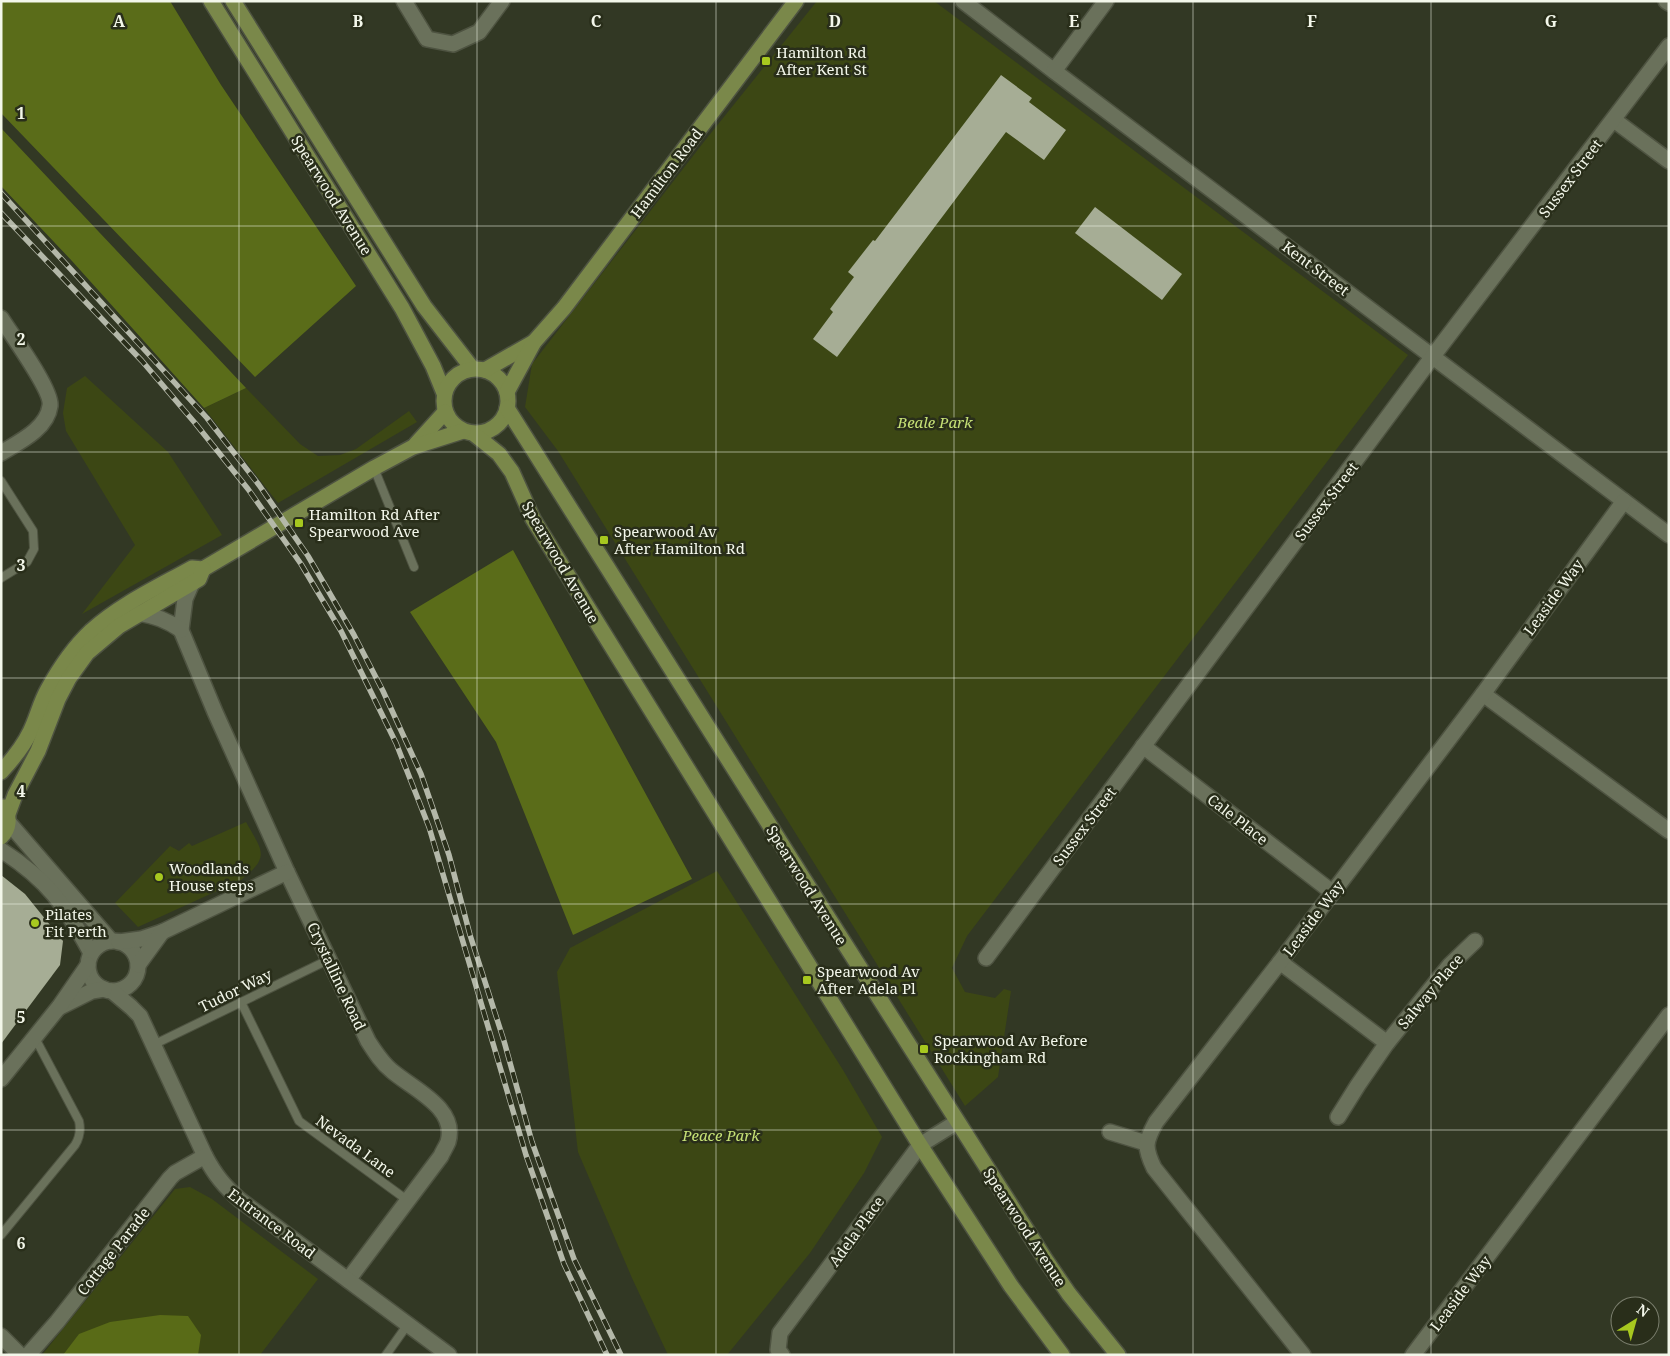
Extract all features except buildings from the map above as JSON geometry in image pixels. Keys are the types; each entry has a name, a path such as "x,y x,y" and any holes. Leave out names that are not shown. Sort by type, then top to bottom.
{"main road":[{"name":"Spearwood Avenue","path":"211,1 402,308 433,366 444,393"},
{"name":"Spearwood Avenue","path":"233,1 424,306 478,369"},
{"name":"Hamilton Road","path":"507,392 534,342 564,308 796,1"},
{"name":"Hamilton Road","path":"478,369 534,342"},
{"path":"1,772 21,748 59,671 85,638 108,617 127,604 192,568 203,568 413,447 468,432 483,433 499,424 508,408 507,392 502,382 494,374 478,369 462,371 454,376 444,393 445,412 455,426 468,432"},
{"name":"Spearwood Avenue","path":"508,408 1045,1259 1118,1355"},
{"path":"413,447 445,412"},
{"name":"Spearwood Avenue","path":"468,432 499,454 512,472 533,519 920,1145 1011,1286 1062,1355"},
{"path":"1,837 7,830 6,814 38,751 58,699 87,653 119,626 199,579 203,568"}],"street":[{"path":"404,1 427,39 453,44 479,32 502,1"},
{"name":"Kent Street","path":"963,1 1669,535"},
{"path":"1054,71 1106,1"},
{"name":"Sussex Street","path":"986,958 1434,356 1669,46"},
{"path":"1614,120 1669,161"},
{"path":"1,318 47,390 51,405 45,419 33,432 1,453"},
{"name":"Leaside Way","path":"1146,1143 1156,1122 1483,694 1624,500"},
{"name":"Crystalline Road","path":"192,583 185,599 181,630 215,712 287,872 368,1041 391,1070 439,1107 446,1117 449,1129 448,1142 441,1156 348,1280"},
{"path":"138,614 154,615 168,621 181,630"},
{"path":"1483,694 1669,831"},
{"name":"Cale Place","path":"1143,746 1332,892"},
{"path":"6,814 115,941 126,945 132,950 136,957 136,971"},
{"path":"1,850 28,868 53,892 64,907 90,959 91,978 96,985 108,990"},
{"path":"1,1079 59,1007 96,947 115,941 141,939 162,932 287,872"},
{"path":"59,1007 92,990 121,990 128,986 162,932"},
{"name":"Salway Place","path":"1338,1118 1387,1043 1450,964 1475,941"},
{"name":"Salway Place","path":"1280,962 1387,1043"},
{"name":"Entrance Road","path":"136,971 136,991 140,1016 214,1174 240,1200 449,1355"},
{"name":"Entrance Road","path":"108,990 140,1016"},
{"name":"Leaside Way","path":"1413,1355 1669,1015"},
{"name":"Adela Place","path":"782,1355 778,1350 780,1333 920,1145 957,1122"},
{"path":"1110,1132 1146,1143 1148,1155 1154,1168 1303,1355"},
{"name":"Cottage Parade","path":"28,1355 57,1322 170,1178 175,1173 205,1156"},
{"path":"1,1336 20,1355"}],"lane":[{"path":"374,468 414,567"},
{"path":"1,481 33,531 34,550 27,562 1,578"},
{"name":"Tudor Way","path":"153,1045 330,959"},
{"name":"Nevada Lane","path":"241,1002 299,1121 407,1200"},
{"path":"1,1235 79,1140 81,1130 79,1121 34,1036"},
{"path":"386,1355 408,1324"}],"green space":[{"name":"Beale Park","path":"817,1 934,1 1408,355 967,936 952,968 965,992 995,998 1004,989 1011,991 998,1077 965,1106 558,451 525,407 532,364 703,143"},
{"path":"85,376 168,452 222,535 82,614 135,545 66,431 63,413 67,388"},
{"path":"246,388 300,444 318,456 340,455 356,449 409,411 417,422 278,503 204,408"},
{"path":"246,822 261,853 257,865 241,880 138,927 115,903 170,846 179,851 189,843 192,846"},
{"name":"Peace Park","path":"717,871 843,1070 882,1137 864,1173 810,1253 727,1355 668,1355 632,1278 578,1152 557,972 570,948"},
{"path":"190,1187 212,1199 318,1279 260,1355 42,1355 175,1189"}],"shaded area":[{"path":"1,1 170,1 221,85 356,286 255,377 1,113"},
{"path":"1,128 246,388 204,408 72,261 1,186"},
{"path":"513,550 692,879 573,935 496,742 410,612"},
{"path":"160,1315 188,1316 201,1335 198,1355 63,1355 79,1334 110,1322"}],"railway":[{"path":"1,193 207,418 259,485 308,556 354,635 383,691 421,774 449,855 470,935 504,1041 532,1142 574,1259 621,1355"},
{"path":"1,213 142,361 195,423 248,489 301,564 341,631 396,743 429,827 526,1155 564,1264 607,1355"}],"place":[{"name":"Hamilton Rd After Kent St","path":"766,61"},
{"name":"Hamilton Rd After Spearwood Ave","path":"299,523"},
{"name":"Spearwood Av After Hamilton Rd","path":"604,540"},
{"name":"Woodlands House steps","path":"159,877"},
{"name":"Pilates Fit Perth","path":"35,923"},
{"name":"Spearwood Av After Adela Pl","path":"807,980"},
{"name":"Spearwood Av Before Rockingham Rd","path":"924,1049"}]}
